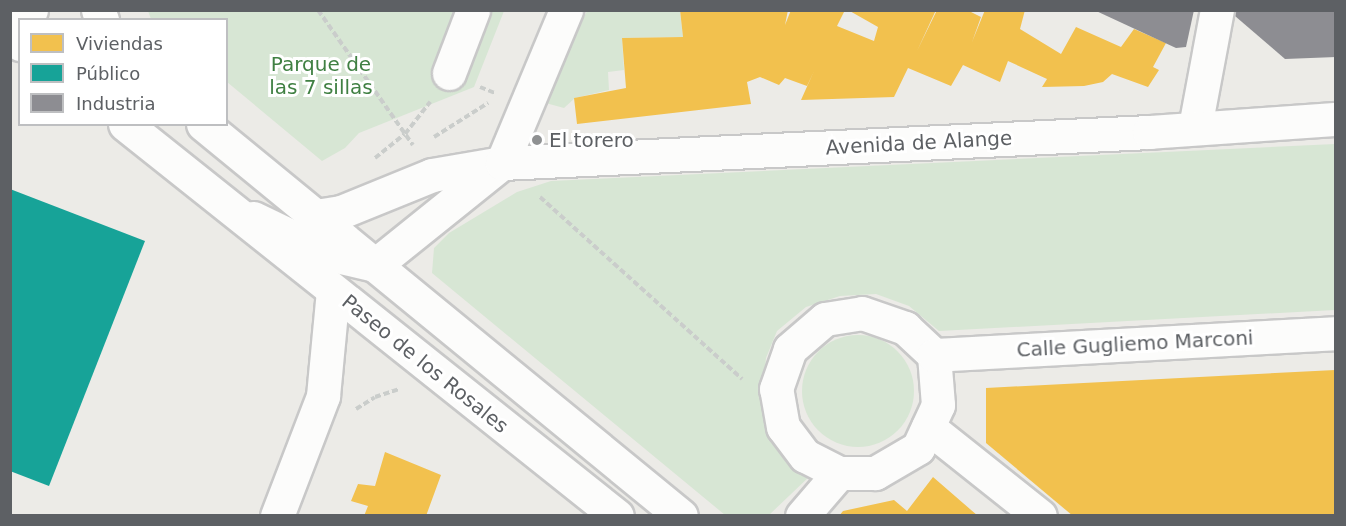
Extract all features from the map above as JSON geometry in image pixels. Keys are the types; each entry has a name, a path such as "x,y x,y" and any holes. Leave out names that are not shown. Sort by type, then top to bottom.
{"street":[{"path":"10,17 31,10"},
{"path":"448,74 472,10"},
{"path":"375,265 502,163 566,10"},
{"path":"1195,127 1217,10"},
{"name":"Avenida de Alange","path":"316,216 342,212 432,175 502,163 1149,132 1335,118"},
{"name":"Paseo de los Rosales","path":"128,126 617,516"},
{"name":"Paseo de los Rosales","path":"205,126 681,516"},
{"name":"Paseo de los Rosales","path":"235,210 328,254 375,265"},
{"path":"277,516 323,396 333,291"},
{"path":"862,313 905,328 934,355 938,405 928,427 918,448 875,473 839,473 805,456 783,427 776,389 790,349 825,320 862,313"},
{"name":"Calle Gugliemo Marconi","path":"934,355 1335,333"},
{"path":"928,427 1040,516"},
{"path":"802,516 839,473"}],"path":[{"path":"318,10 415,148 499,95"},
{"path":"366,165 405,134 448,74"},
{"path":"502,163 746,382"},
{"path":"356,409 375,397 404,389"}],"green space":[{"name":"Parque de las 7 sillas","path":"148,11 504,11 474,87 359,133 345,148 322,161 228,83 228,18 151,18"},
{"path":"587,11 680,11 683,37 622,38 624,70 608,72 609,90 575,98 564,108 542,102"},
{"path":"1335,144 1335,310 939,331 909,306 876,294 840,296 806,307 777,331 766,358 763,397 811,475 769,515 725,515 432,273 434,248 449,233 517,192 551,181"},
{"path":"858,335 879,340 897,352 909,370 914,391 909,412 897,430 879,442 858,447 837,442 819,430 807,412 802,391 807,370 819,352 837,340"}],"building: Viviendas":[{"path":"680,10 788,10 785,25 791,10 845,10 837,26 874,41 878,27 848,10 936,10 917,51 937,10 967,10 981,17 972,42 985,10 1025,10 1020,29 1061,54 1076,27 1121,47 1134,29 1166,43 1153,67 1159,70 1148,87 1112,74 1103,82 1084,86 1042,87 1047,79 1008,61 1000,82 963,65 951,86 908,68 894,97 801,100 814,71 807,86 785,78 779,85 760,77 747,82 751,104 577,124 574,98 626,88 622,38 683,37"},
{"path":"1335,370 1335,516 1073,516 986,443 986,388"},
{"path":"385,452 441,475 426,516 364,516 368,506 351,501 358,484 375,486"},
{"path":"933,477 978,516 839,516 843,511 894,500 907,511"}],"building: Público":[{"path":"10,189 145,241 49,486 10,471"}],"building: Industria":[{"path":"1094,10 1194,10 1186,47 1176,48"},
{"path":"1228,10 1336,10 1336,57 1285,59"}],"place":[{"name":"El torero","path":"537,140"}]}
